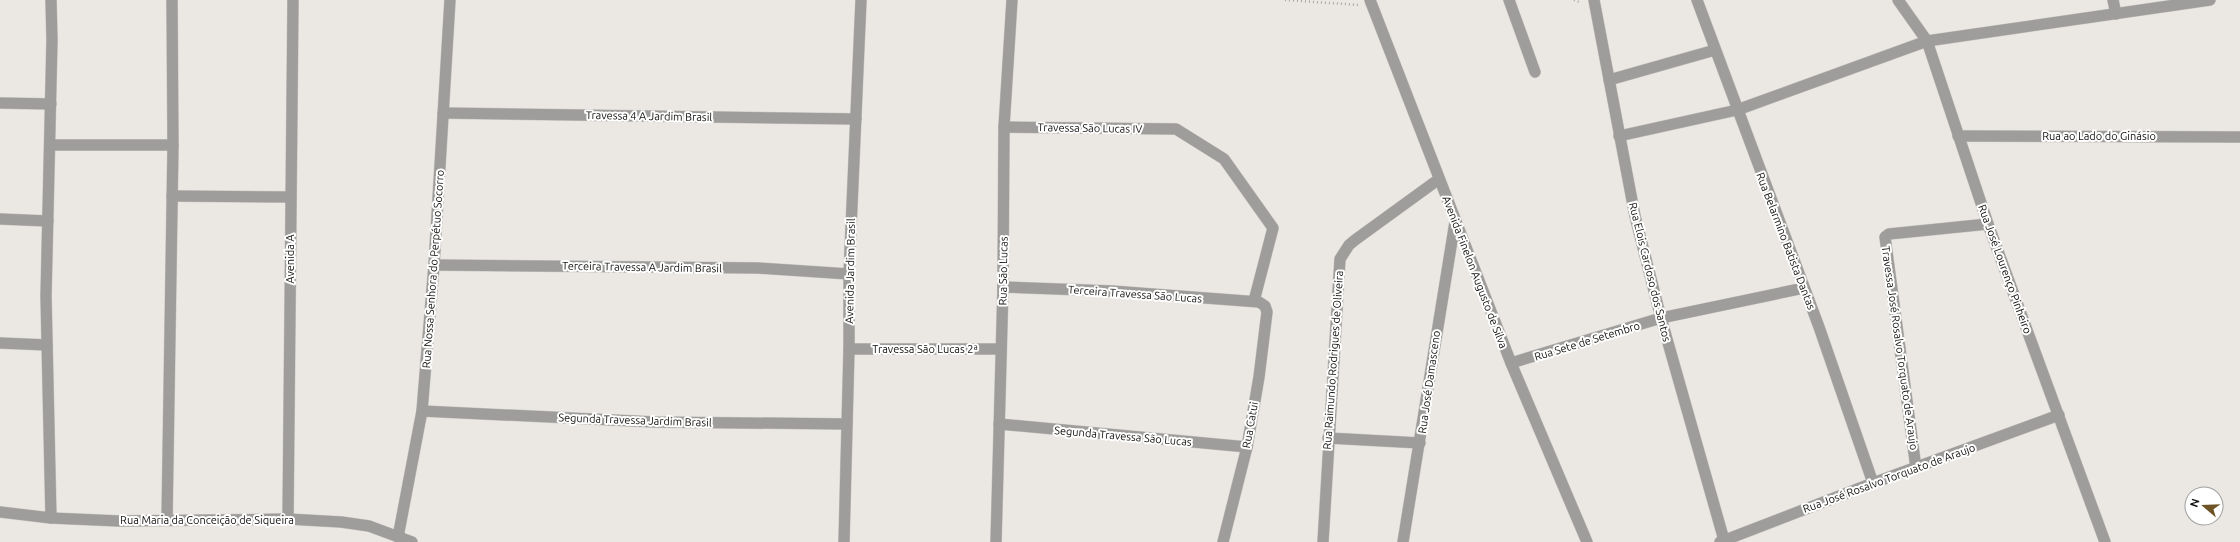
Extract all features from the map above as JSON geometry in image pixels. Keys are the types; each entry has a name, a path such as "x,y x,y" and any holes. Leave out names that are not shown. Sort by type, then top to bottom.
{"street":[{"path":"51,0 51,144 48,221 47,345 51,518"},
{"path":"167,520 173,145 172,0"},
{"name":"Avenida A","path":"288,519 293,0"},
{"name":"Rua Nossa Senhora do Perpétuo Socorro","path":"398,537 422,410 434,265 450,0"},
{"name":"Avenida Jardim Brasil","path":"844,542 849,349 849,274 856,118 856,79 861,0"},
{"name":"Rua São Lucas","path":"996,542 1003,287 1004,127 1012,0"},
{"path":"1509,0 1535,72"},
{"name":"Rua Elois Cardoso dos Santos","path":"1594,0 1635,216 1661,318 1722,541"},
{"name":"Rua Belarmino Batista Dantas","path":"1697,0 1804,288 1873,483"},
{"name":"Rua José Lourenço Pinheiro","path":"1898,0 1927,41 1988,224 2059,415 2104,542"},
{"path":"2113,0 2116,14"},
{"path":"1620,136 1737,110 1927,41 2205,1"},
{"name":"Avenida Finelon Augusto de Silva","path":"1371,3 1511,363 1587,542"},
{"path":"1609,80 1715,50"},
{"path":"0,103 51,104"},
{"name":"Travessa 4 A Jardim Brasil","path":"443,113 856,118"},
{"name":"Travessa São Lucas IV","path":"1004,127 1176,129 1224,159 1273,228 1254,301"},
{"name":"Rua ao Lado do Ginásio","path":"1958,136 2240,137"},
{"path":"51,144 173,145"},
{"name":"Rua Raimundo Rodrigues de Oliveira","path":"1323,542 1328,438 1340,259 1349,245 1355,240 1439,179"},
{"path":"172,196 290,197"},
{"path":"0,219 48,221"},
{"name":"Rua José Damasceno","path":"1403,542 1455,222"},
{"name":"Travessa José Rosalvo Torquato de Araujo","path":"1916,468 1885,237 1889,234 1988,224"},
{"name":"Terceira Travessa A Jardim Brasil","path":"434,265 758,268 849,274"},
{"name":"Terceira Travessa São Lucas","path":"1003,287 1112,291 1254,301 1262,302 1265,306"},
{"name":"Rua Sete de Setembro","path":"1511,363 1661,318 1804,288"},
{"name":"Rua Catui","path":"1223,542 1246,447 1259,377 1267,312 1265,306"},
{"path":"0,343 47,345"},
{"name":"Travessa São Lucas 2ª","path":"849,349 1001,349"},
{"name":"Segunda Travessa Jardim Brasil","path":"422,410 655,422 847,424"},
{"name":"Rua José Rosalvo Torquato de Araujo","path":"1722,541 1873,483 2059,415"},
{"name":"Segunda Travessa São Lucas","path":"1000,424 1246,447"},
{"path":"1328,438 1420,443"},
{"name":"Rua Maria da Conceição de Siqueira","path":"0,512 51,518 119,521 288,519 341,522 369,526 412,542"}],"path":[{"path":"1285,0 1371,3"}]}
